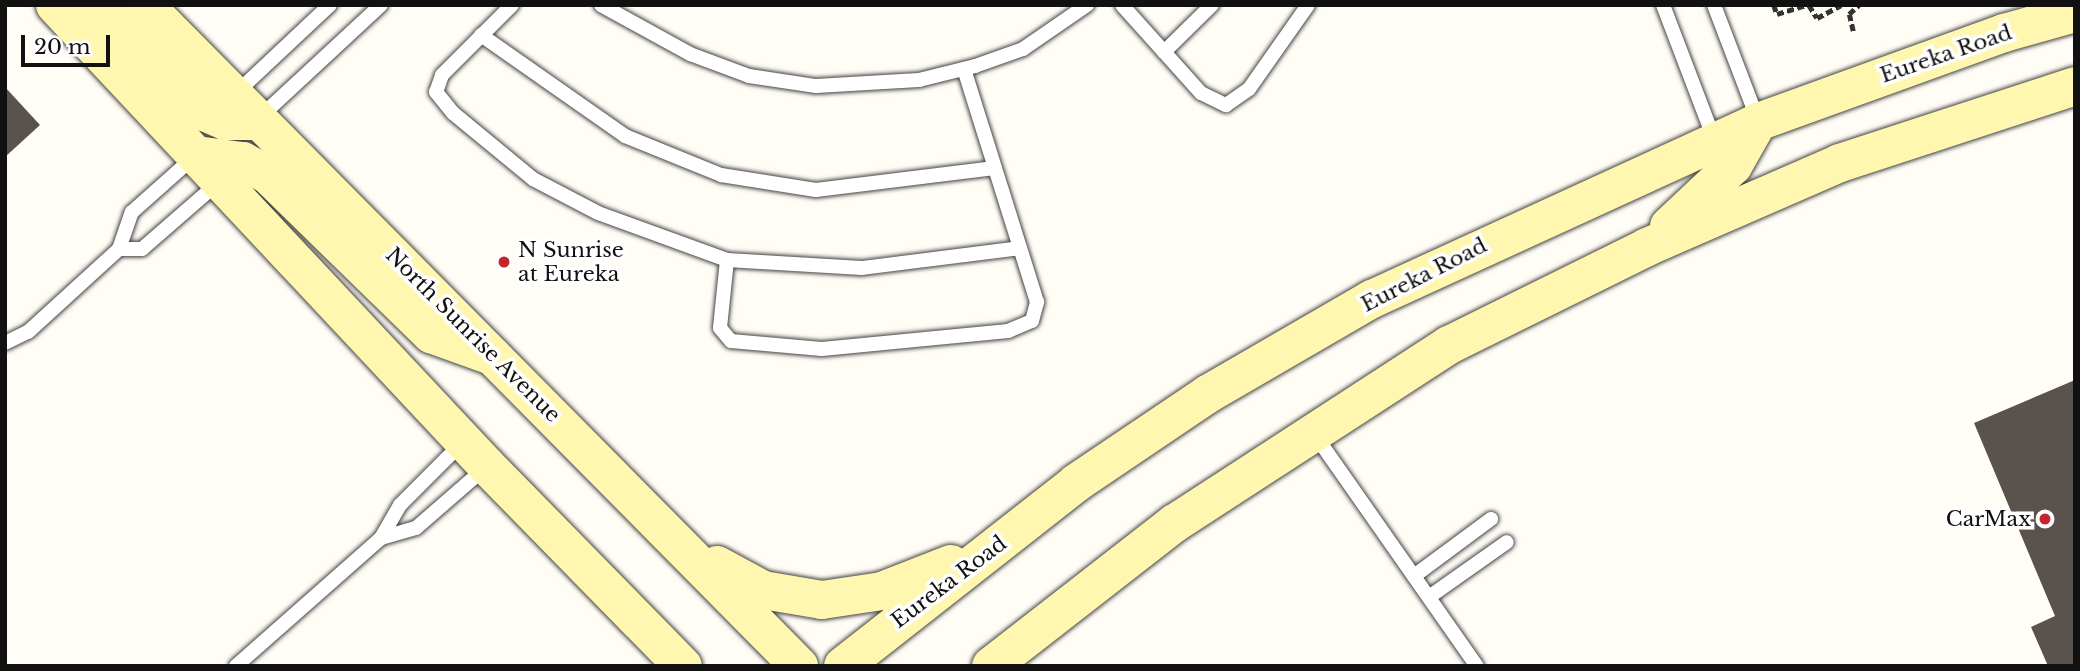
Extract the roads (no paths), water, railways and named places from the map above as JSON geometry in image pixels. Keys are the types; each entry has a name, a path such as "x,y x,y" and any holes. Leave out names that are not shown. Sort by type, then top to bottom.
{"main road":[{"path":"55,5 475,454 683,666"},
{"path":"98,5 204,112 225,121 244,109"},
{"name":"North Sunrise Avenue","path":"145,5 244,109 498,357 799,666"},
{"name":"Eureka Road","path":"843,666 1076,483 1208,394 1372,299 1758,122 1991,37 2075,13"},
{"path":"991,666 1175,523 1312,431 1449,345 1647,247 1840,163 2075,86"},
{"path":"1647,247 1732,166 1758,122"},
{"path":"209,167 243,161 268,175 440,341 498,357"},
{"path":"664,528 743,580 810,599 882,591 1007,538"},
{"path":"1018,666 1072,602"}],"lane":[{"path":"244,109 330,5"},
{"path":"244,109 381,5"},
{"path":"512,5 442,75 436,92 453,113 533,179 598,213 727,260 862,268 1020,248"},
{"path":"601,5 690,54 749,76 816,86 919,80 964,69 1023,49 1087,5"},
{"path":"1122,5 1201,93 1226,105 1249,89 1308,5"},
{"path":"1164,52 1212,5"},
{"path":"1663,5 1715,141"},
{"path":"1713,5 1758,122"},
{"path":"481,36 625,136 721,174 816,190 995,168"},
{"path":"727,260 720,328 731,341 822,349 1008,331 1032,321 1037,302 964,69"},
{"path":"5,343 28,332 119,249 132,212 209,167"},
{"path":"119,249 142,248 209,167"},
{"path":"1312,431 1477,666"},
{"path":"236,666 381,538 400,505 475,454"},
{"path":"381,538 416,528 475,454"},
{"path":"1414,576 1490,519"},
{"path":"1429,597 1507,542"}],"place":[{"name":"N Sunrise at Eureka","path":"504,262"},
{"name":"CarMax","path":"2045,519"}]}
